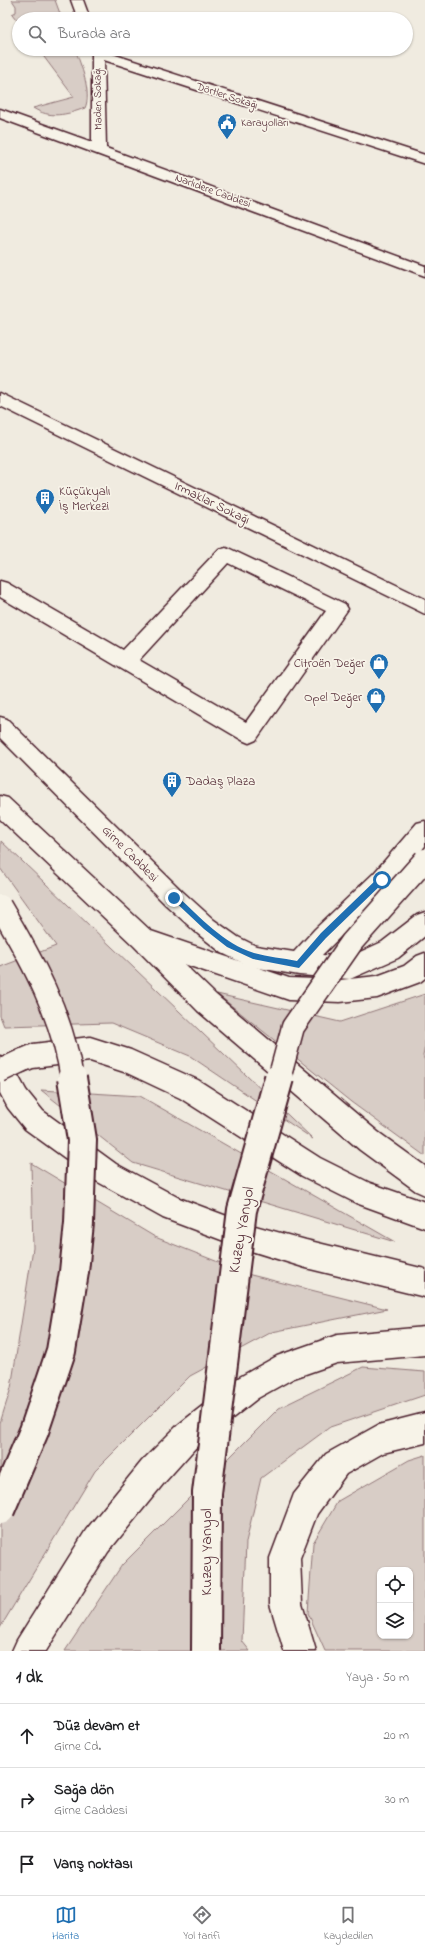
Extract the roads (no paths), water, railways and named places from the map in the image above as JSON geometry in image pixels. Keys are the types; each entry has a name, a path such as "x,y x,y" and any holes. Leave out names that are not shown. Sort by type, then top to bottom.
{"main road":[{"path":"77,0 81,12"},
{"name":"Maden Sokağı","path":"96,56 99,150"},
{"name":"Dörtler Sokağı","path":"108,56 425,160"},
{"name":"Narlıdere Caddesi","path":"0,113 425,271"},
{"name":"Irmaklar Sokağı","path":"0,399 425,607"},
{"path":"0,588 125,661 250,734 338,609 226,554 125,661"},
{"name":"Girne Caddesi","path":"0,725 174,898 206,927 230,945 253,956 299,964 350,968 390,950 425,922"},
{"path":"0,805 142,938 207,1004 369,1141 425,1182"},
{"path":"299,964 323,936 382,880 425,830"},
{"name":"Kuzey Yanyol","path":"206,1651 207,1493 242,1210 293,1027 352,942 425,860"},
{"path":"0,906 27,951 45,988 58,1023 71,1069 82,1140 79,1223 75,1265 61,1351 34,1432 0,1510"},
{"path":"142,938 289,989 340,991 377,987 412,974 425,964"},
{"path":"425,1215 365,1194 311,1167 189,1089 131,1062 90,1050 33,1056 8,1066 17,1099 34,1120 107,1173 172,1209 248,1238 306,1254 425,1283"},
{"path":"28,1651 97,1542 153,1472 194,1430 248,1388 287,1366 337,1349 425,1341"},
{"path":"300,1651 286,1604 285,1558 305,1505 336,1464 378,1440 425,1428"}],"place":[{"name":"Karayolları","path":"227,140"},
{"name":"Küçükyalı İş Merkezi","path":"45,515"},
{"name":"Citroën Değer","path":"379,680"},
{"name":"Opel Değer","path":"376,714"},
{"name":"Dadaş Plaza","path":"172,798"}]}
